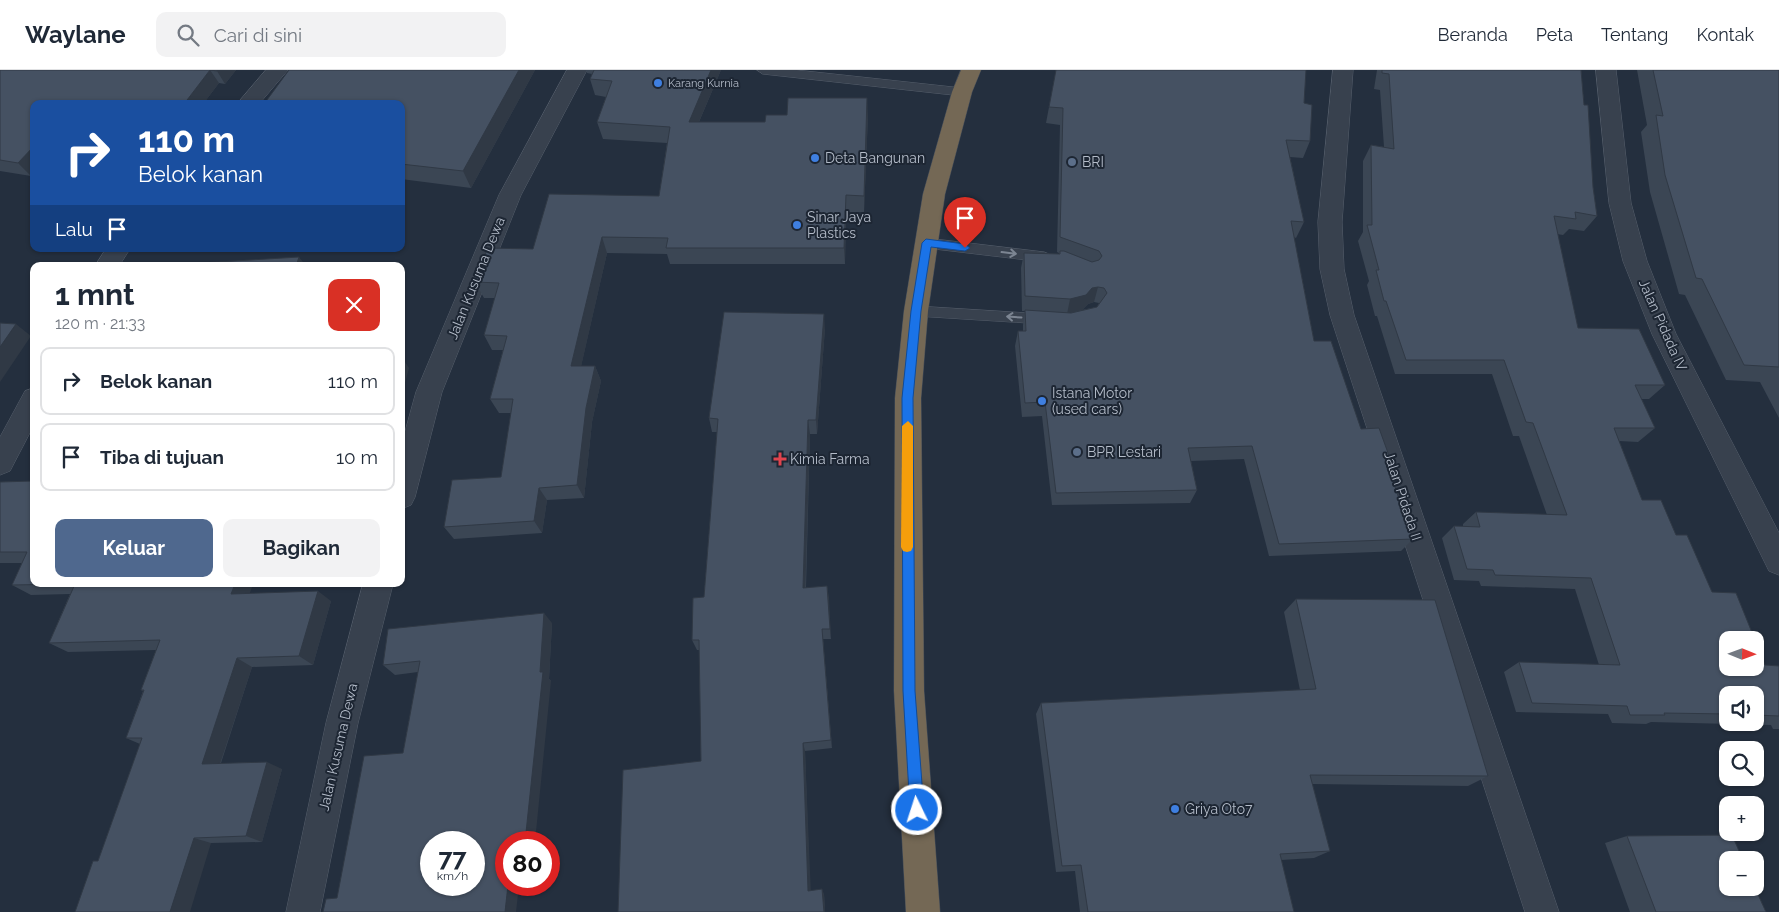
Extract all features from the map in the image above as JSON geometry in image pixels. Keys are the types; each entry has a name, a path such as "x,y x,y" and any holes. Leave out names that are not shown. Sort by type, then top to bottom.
{"highway":[{"path":"924,912 908,663 908,398 916,311 934,194 967,81"}],"street":[{"path":"250,100 278,70"},
{"name":"Jalan Kusuma Dewa","path":"405,482 429,392 510,195 577,70"},
{"name":"Jalan Pidada II","path":"1342,70 1330,222 1332,269 1342,315 1542,912"},
{"name":"Jalan Pidada IV","path":"1606,70 1620,203 1634,261 1664,334 1779,562"},
{"path":"0,463 30,407"},
{"name":"Jalan Kusuma Dewa","path":"303,912 342,723 377,587"}],"lane":[{"path":"763,70 967,81"},
{"path":"926,243 1053,258"},
{"path":"916,311 1058,320"}],"building":[{"path":"0,70 210,70 187,100 30,100 30,150 18,163 0,160"},
{"path":"289,70 519,70 463,171 405,164 405,100 267,100"},
{"path":"594,70 711,70 689,122 765,122 766,115 787,115 788,98 867,98 864,196 846,195 844,248 666,248 668,238 602,237 571,366 595,366 586,408 577,485 539,488 534,521 444,527 452,480 501,477 513,399 490,399 507,336 484,335 499,283 475,282 488,248 533,249 549,194 659,196 670,127 597,122 612,81 590,79"},
{"path":"1056,70 1306,70 1304,103 1312,105 1310,141 1286,140 1304,222 1291,221 1314,341 1331,341 1361,429 1379,428 1392,464 1387,464 1413,539 1279,544 1252,446 1188,448 1197,490 1056,493 1045,402 1025,403 1018,331 1026,331 1025,310 1071,313 1097,307 1107,293 1104,288 1098,287 1092,288 1086,295 1070,299 1025,296 1024,253 1060,254 1060,251 1064,251 1092,262 1099,260 1102,256 1099,251 1060,237 1063,108 1049,107"},
{"path":"1382,70 1581,70 1584,105 1588,105 1593,187 1597,216 1575,212 1576,219 1554,216 1578,328 1639,329 1665,385 1635,385 1655,428 1614,428 1642,500 1661,500 1676,535 1687,535 1712,592 1736,593 1751,631 1719,631 1719,676 1764,676 1764,662 1765,665 1779,666 1779,716 1764,715 1764,686 1719,686 1719,714 1664,713 1665,715 1630,715 1627,706 1532,703 1519,662 1620,665 1591,578 1495,575 1493,570 1467,569 1454,526 1480,527 1476,512 1567,515 1533,423 1526,422 1504,360 1406,360 1386,301 1384,301 1376,270 1379,270 1367,225 1372,225 1371,145 1394,149 1389,74 1382,73"},
{"path":"1653,70 1779,70 1779,367 1744,365 1702,279 1696,278 1665,175 1656,115 1663,116"},
{"path":"299,257 297,262 218,262"},
{"path":"724,312 824,314 816,420 808,420 803,588 827,586 830,629 822,629 831,740 803,743 808,891 822,889 824,912 618,912 623,770 701,761 699,640 692,640 693,598 704,597 718,419 709,418"},
{"path":"0,323 16,324 0,347"},
{"path":"30,481 30,585 12,585 27,552 0,552 0,482"},
{"path":"74,587 234,587 231,594 318,591 299,656 237,658 202,764 267,762 246,836 194,838 170,912 75,912 93,861 98,861 142,738 126,738 144,690 141,690 160,640 49,643"},
{"path":"1296,599 1435,600 1488,776 1310,775 1330,851 1280,854 1294,912 1088,912 1081,865 1062,866 1041,703 1316,689"},
{"path":"544,613 540,672 543,672 526,831 495,831 495,896 507,896 505,912 323,912 326,899 337,898 364,756 403,753 420,661 383,665 388,629"},
{"path":"1719,835 1719,841 1735,841 1739,851 1719,851 1719,896 1759,896 1766,912 1656,912 1627,836"}],"slow traffic":[{"path":"907,547 908,426"}],"place":[{"name":"Karang Kurnia","path":"658,83"},
{"name":"Deta Bangunan","path":"815,158"},
{"name":"BRI","path":"1072,162"},
{"name":"Sinar Jaya Plastics","path":"797,225"},
{"name":"Istana Motor (used cars)","path":"1042,401"},
{"name":"BPR Lestari","path":"1077,452"},
{"name":"Kimia Farma","path":"780,459"},
{"name":"Griya Oto7","path":"1175,809"}],"route":[{"path":"917,810 909,691 907,560 908,398 916,311 926,243 965,248"}]}
